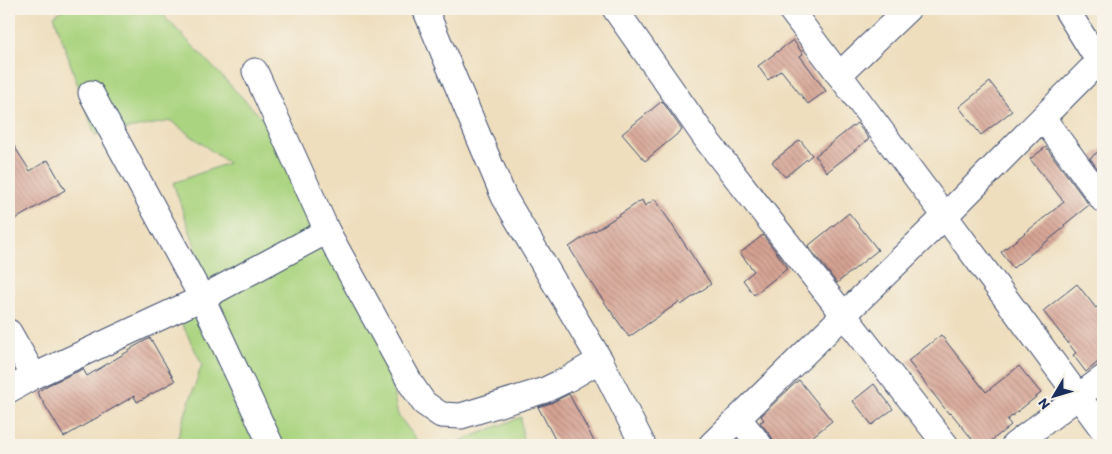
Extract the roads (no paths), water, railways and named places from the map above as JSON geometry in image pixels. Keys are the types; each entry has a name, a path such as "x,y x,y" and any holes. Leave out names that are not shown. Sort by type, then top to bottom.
{"street":[{"path":"425,9 504,197 600,360 643,445"},
{"path":"615,9 708,143 946,445"},
{"path":"790,9 1103,430"},
{"path":"838,75 908,9"},
{"path":"711,445 844,316 1101,60 1066,9"},
{"path":"255,72 327,231 411,384 424,403 441,415 461,416 544,390 568,379 600,360"},
{"path":"91,94 202,298 271,445"},
{"path":"1043,118 1103,200"},
{"path":"9,390 34,376 202,298 327,231"},
{"path":"9,332 34,376"},
{"path":"1014,445 1103,378"},
{"path":"739,419 760,445"}]}
